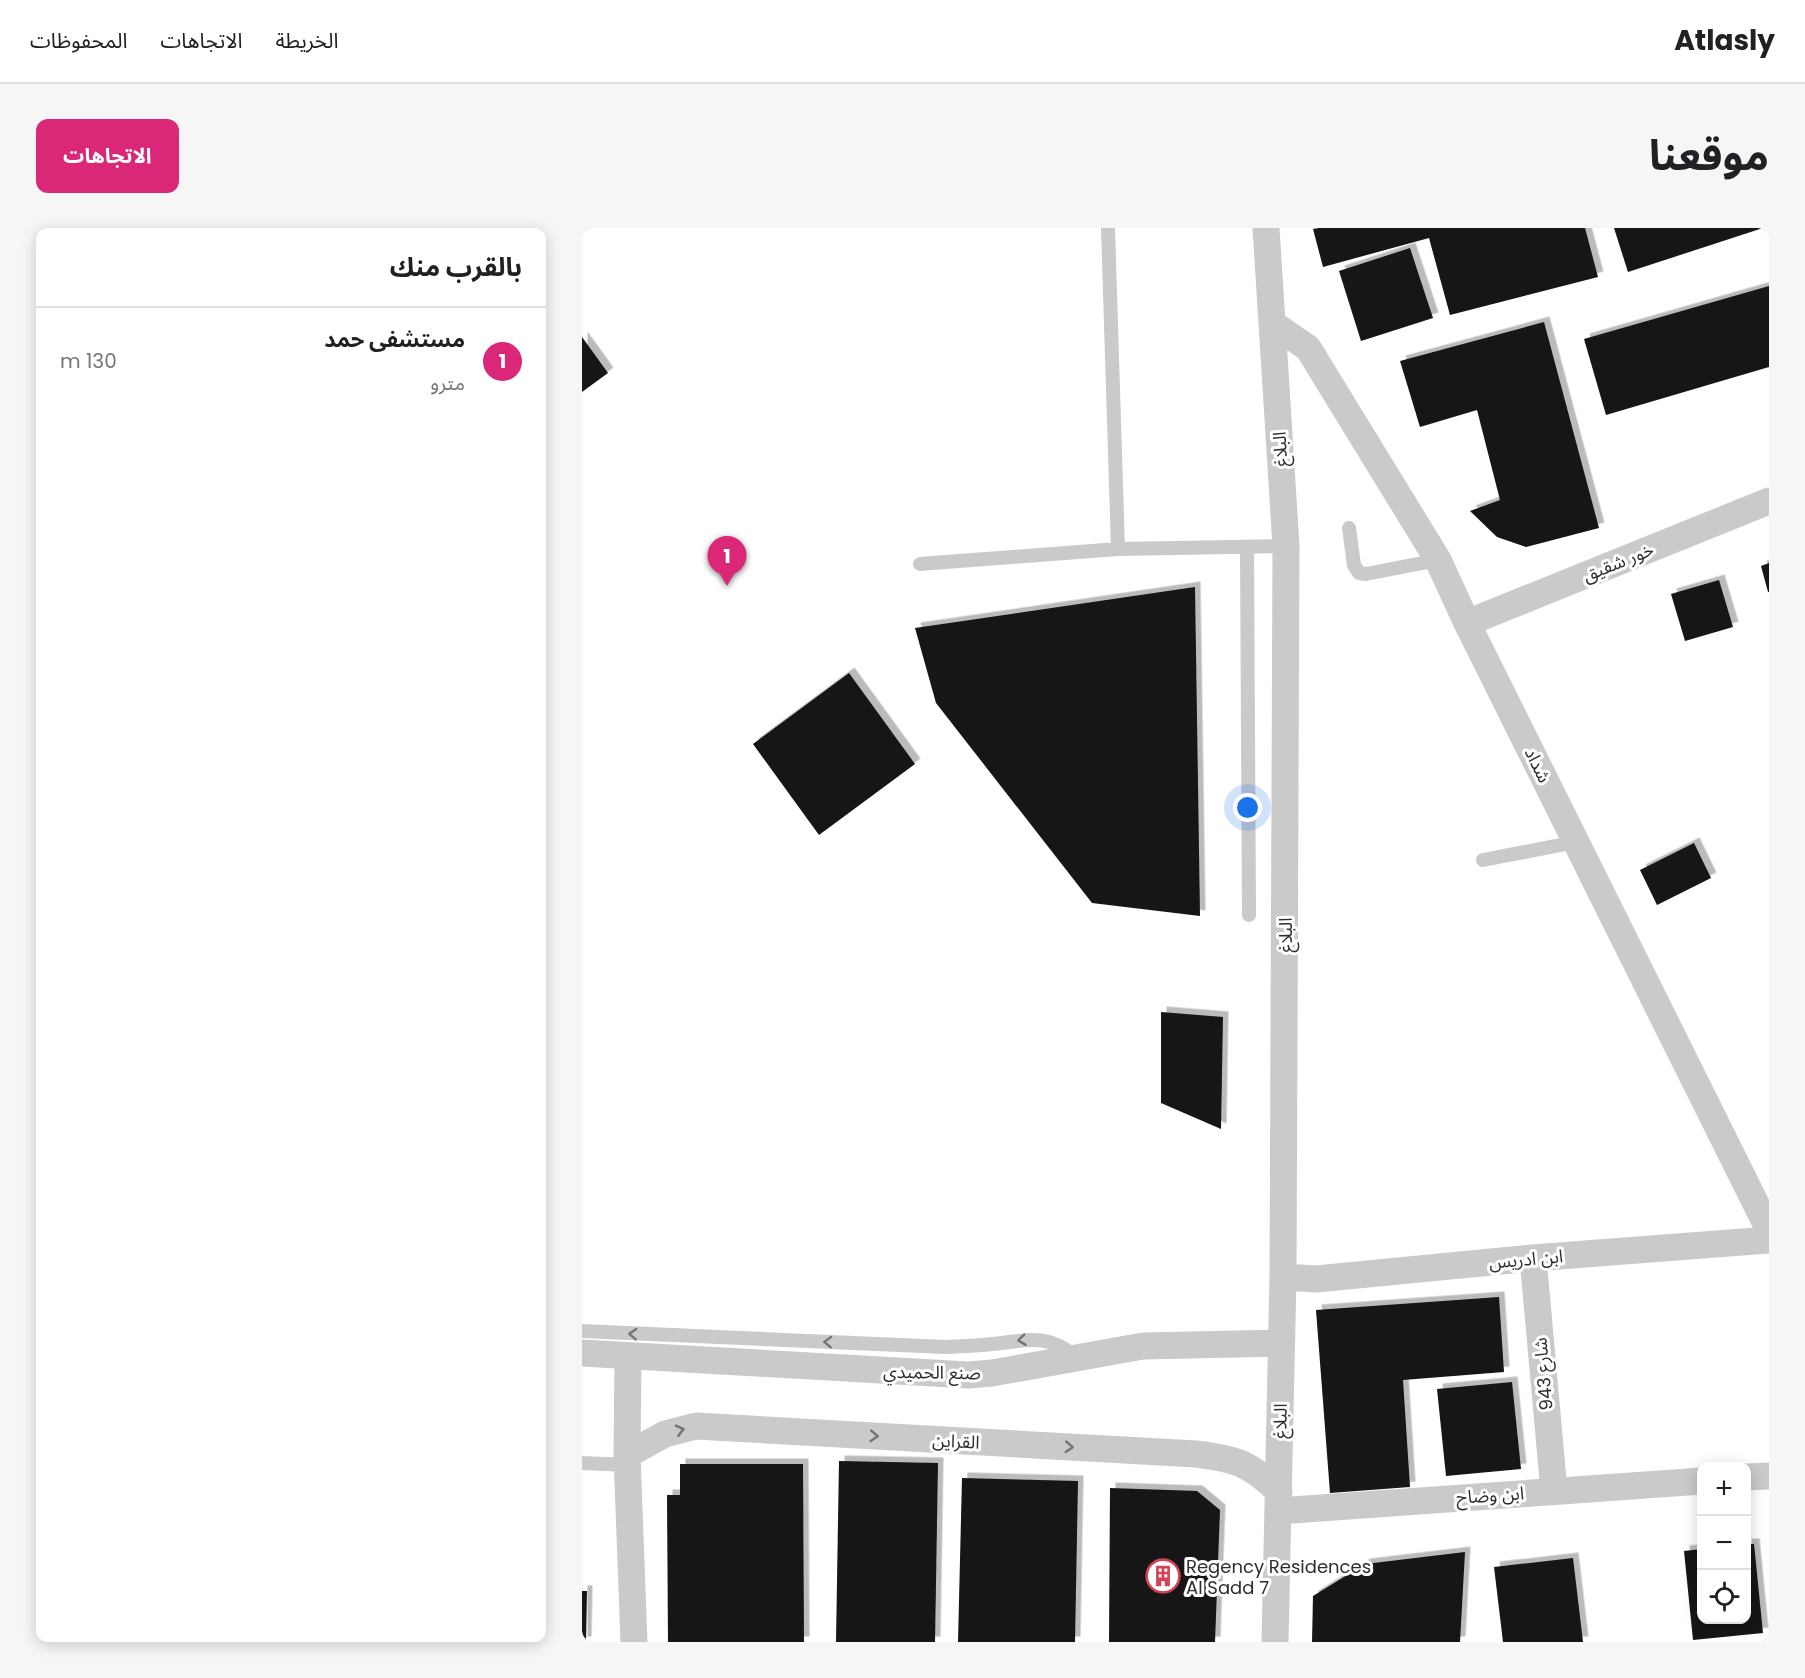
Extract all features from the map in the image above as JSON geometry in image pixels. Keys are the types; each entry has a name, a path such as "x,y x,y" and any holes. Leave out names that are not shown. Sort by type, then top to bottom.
{"street":[{"name":"البلاغ","path":"1266,228 1286,546 1284,1277 1275,1642"},
{"name":"شداد","path":"1273,324 1308,348 1438,560 1467,623 1769,1230"},
{"name":"خور شقيق","path":"1467,623 1769,501"},
{"name":"ابن ادريس","path":"1284,1277 1316,1279 1533,1258 1769,1240"},
{"name":"شارع 943","path":"1533,1258 1554,1491"},
{"name":"صنع الحميدي","path":"582,1353 968,1375 992,1373 1143,1346 1281,1343"},
{"path":"628,1356 628,1460 634,1642"},
{"name":"القراين","path":"628,1460 665,1434 696,1426 1148,1451 1204,1455 1242,1463 1262,1475 1279,1501"},
{"path":"1751,1478 1769,1476"},
{"name":"ابن وضاح","path":"1279,1501 1554,1491 1697,1480"}],"lane":[{"path":"1108,228 1118,549"},
{"path":"1349,528 1354,566 1359,573 1366,574 1438,560"},
{"path":"920,564 1118,549 1286,546"},
{"path":"1247,547 1249,915"},
{"path":"1482,860 1576,842"},
{"path":"582,1331 945,1347 978,1346 1036,1339 1056,1344 1076,1357"},
{"path":"582,1463 628,1460"}],"building":[{"path":"1585,228 1598,277 1450,315 1429,238 1323,267 1313,229"},
{"path":"1614,228 1763,228 1628,272"},
{"path":"1410,248 1433,318 1361,341 1339,271"},
{"path":"1769,286 1769,367 1606,415 1584,339"},
{"path":"1544,322 1599,528 1526,547 1497,537 1470,511 1500,500 1477,410 1420,427 1400,361"},
{"path":"582,337 608,373 582,392"},
{"path":"1769,563 1769,592 1768,592 1761,566"},
{"path":"1719,580 1733,627 1685,641 1671,594"},
{"path":"1195,587 1200,916 1092,903 936,703 915,628"},
{"path":"849,673 915,764 819,835 753,744"},
{"path":"1694,843 1711,878 1657,905 1640,870"},
{"path":"1161,1012 1223,1017 1221,1129 1161,1103"},
{"path":"1499,1297 1504,1372 1403,1380 1410,1487 1330,1493 1316,1310"},
{"path":"1512,1382 1521,1469 1446,1476 1437,1389"},
{"path":"839,1461 938,1463 935,1642 836,1642"},
{"path":"680,1464 803,1464 804,1642 668,1642 667,1495 680,1495"},
{"path":"962,1478 1078,1481 1075,1642 958,1642"},
{"name":"Regency Residences Al Sadd 7","path":"1110,1488 1197,1491 1220,1510 1215,1642 1109,1642"},
{"path":"1751,1544 1754,1544 1763,1633 1693,1640 1684,1551 1697,1550 1697,1624 1751,1624"},
{"path":"1465,1552 1460,1642 1312,1642 1313,1596 1365,1564"},
{"path":"1573,1558 1583,1642 1503,1642 1494,1567"},
{"path":"582,1591 587,1591 586,1642 582,1642"}],"place":[{"name":"مستشفى حمد","path":"727,586"},
{"name":"Regency Residences Al Sadd 7","path":"1163,1576"}]}
